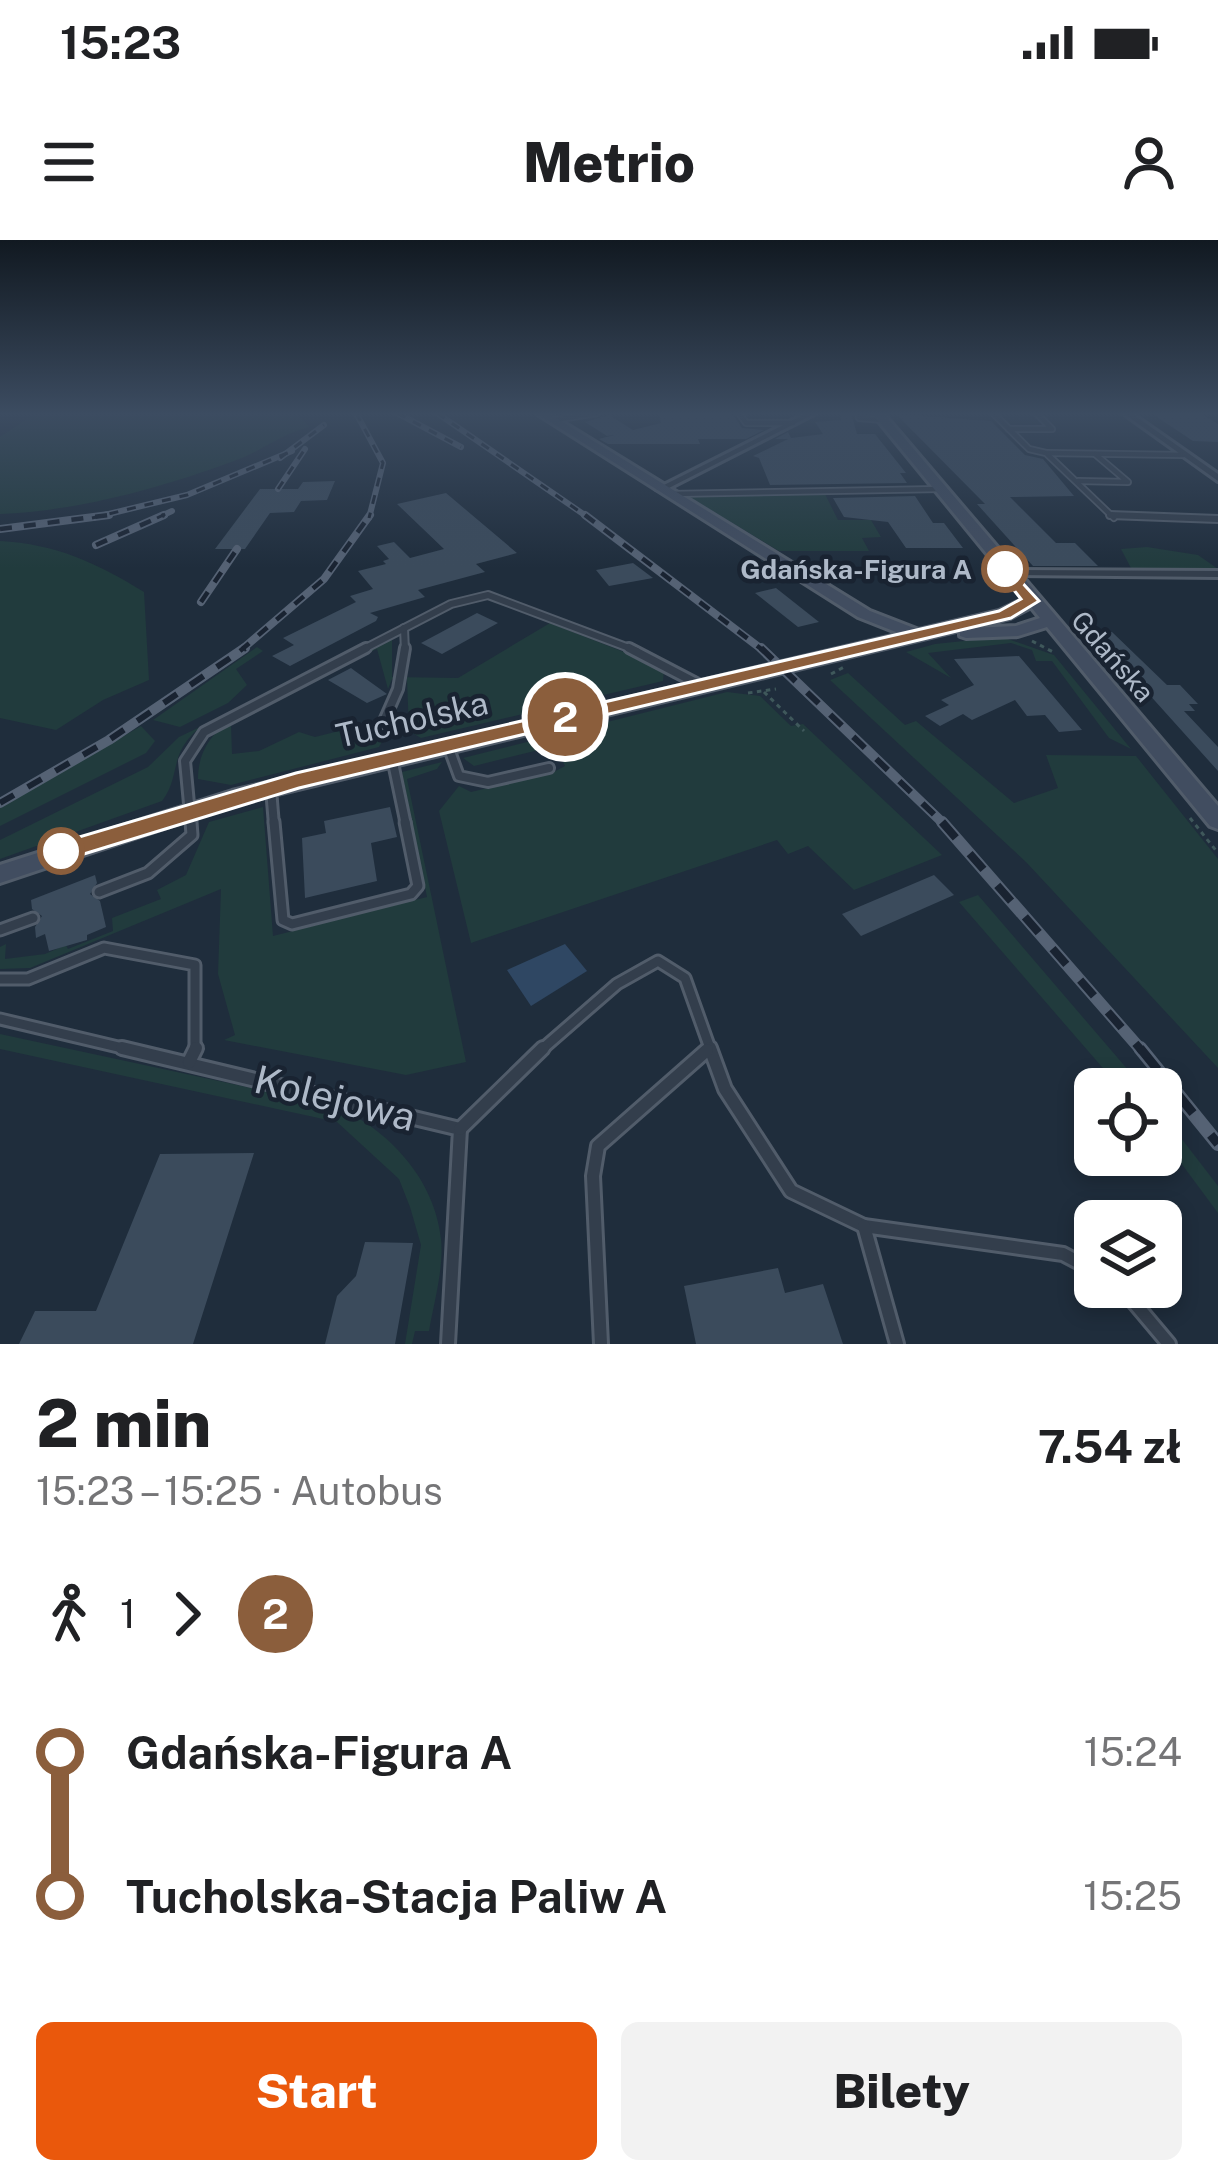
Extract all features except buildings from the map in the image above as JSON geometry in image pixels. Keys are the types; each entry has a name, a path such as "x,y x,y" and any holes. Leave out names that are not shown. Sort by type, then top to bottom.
{"main road":[{"path":"622,465 864,614 916,635"},
{"name":"Gdańska","path":"920,465 1218,821"},
{"name":"Tucholska","path":"0,874 271,788 1004,615 1031,601"},
{"path":"864,614 875,644"},
{"name":"Tucholska","path":"1004,615 1048,621"},
{"name":"Tucholska","path":"916,635 1018,631 1048,621"},
{"name":"Tucholska","path":"1018,631 1067,645"}],"street":[{"path":"665,492 712,465"},
{"path":"1008,573 1218,574"}],"lane":[{"path":"1058,465 1114,518 1218,519"},
{"path":"1075,481 1128,482 1107,465"},
{"path":"665,492 940,489"},
{"path":"99,892 148,873 190,838 185,761 205,732 451,604 494,596 659,659 700,685"},
{"path":"383,723 398,699 407,644 404,627"},
{"path":"448,745 459,776 488,782 549,768"},
{"path":"271,788 284,920 292,924 411,894 418,886 392,758"},
{"path":"0,930 33,918"},
{"path":"0,979 28,980 104,948 195,965 196,1050 189,1062"},
{"path":"460,1129 591,1007 650,961 676,969 685,978 707,1050 725,1089 791,1191 864,1226 1063,1254 1074,1260"},
{"name":"Kolejowa","path":"0,1019 460,1129 448,1344"},
{"path":"601,1344 593,1176 598,1146 707,1050"},
{"path":"864,1226 897,1344"},
{"path":"1139,1308 1169,1344"}],"path":[{"path":"831,674 844,670 846,664"},
{"path":"746,674 803,731"}],"green space":[{"path":"0,465 223,465 89,503 0,514"},
{"path":"824,492 838,520 871,520 881,537 862,538 869,551 779,551 684,494"},
{"path":"0,541 75,557 144,592 149,680 103,700 56,730 0,718"},
{"path":"1147,547 1198,555 1218,569 1132,570 1121,549"},
{"path":"550,623 657,665 664,670 663,681 421,738 409,731 407,679 392,679 388,689 377,649 319,675 392,637 392,677 458,678"},
{"path":"1002,637 1054,655 1131,749 1109,738 1052,661 1036,661 1032,650 1011,643 928,653 951,678 906,652"},
{"path":"257,647 263,651 236,669 247,685 228,703 180,727 153,720"},
{"path":"848,673 905,725 916,721 1014,803 1058,788 1046,755 1136,756 1218,859 1218,1068 1026,862 830,680"},
{"path":"301,683 308,685 231,724 232,754 259,751 299,732 315,737 363,725 380,727 385,736 379,747 231,785 198,779 201,759 219,730"},
{"path":"727,692 760,696 791,726 803,724 942,855 854,890 808,846 788,854 777,840 471,943 439,811 459,786 471,792 565,766 555,746 474,766 463,758"},
{"path":"141,726 155,741 146,753 0,826 0,808"},
{"path":"202,726 184,745 162,801 0,859 0,840 148,767 179,737"},
{"path":"442,762 437,769 407,779 466,1062 406,1075 224,1040 235,1035 218,974 221,889 30,968 0,969 0,947 6,944 5,959 45,954 66,945 68,949 113,931 112,918 161,899 157,890 186,875 209,822 263,807 273,936 427,897 402,772"},
{"path":"978,895 1126,1068 1103,1068 959,902"},
{"path":"0,1034 335,1106 373,1128 419,1177 437,1217 441,1262 429,1331 415,1331 412,1344 405,1344 421,1245 399,1179 337,1122 0,1049"},
{"path":"1182,1139 1218,1186 1218,1213 1182,1164"}],"water":[{"path":"565,944 587,971 531,1006 507,970"}],"railway":[{"path":"99,516 187,495 260,465"},
{"path":"278,489 295,465"},
{"path":"370,516 383,465"},
{"path":"512,465 588,518"},
{"path":"157,518 172,511"},
{"path":"99,516 109,515"},
{"path":"96,545 164,515"},
{"path":"585,515 588,518"},
{"path":"0,529 99,516"},
{"path":"92,518 99,516"},
{"path":"240,651 324,579 370,516"},
{"path":"588,518 764,651"},
{"path":"201,602 237,549"},
{"path":"0,803 109,740 245,648"},
{"path":"761,648 943,823"},
{"path":"943,823 1142,1051"},
{"path":"1140,1048 1218,1144"}],"bus line":[{"name":"2","path":"61,851 296,781 1004,615 1031,601 1005,569"}],"place":[{"name":"Gdańska-Figura A","path":"1005,569"}]}
